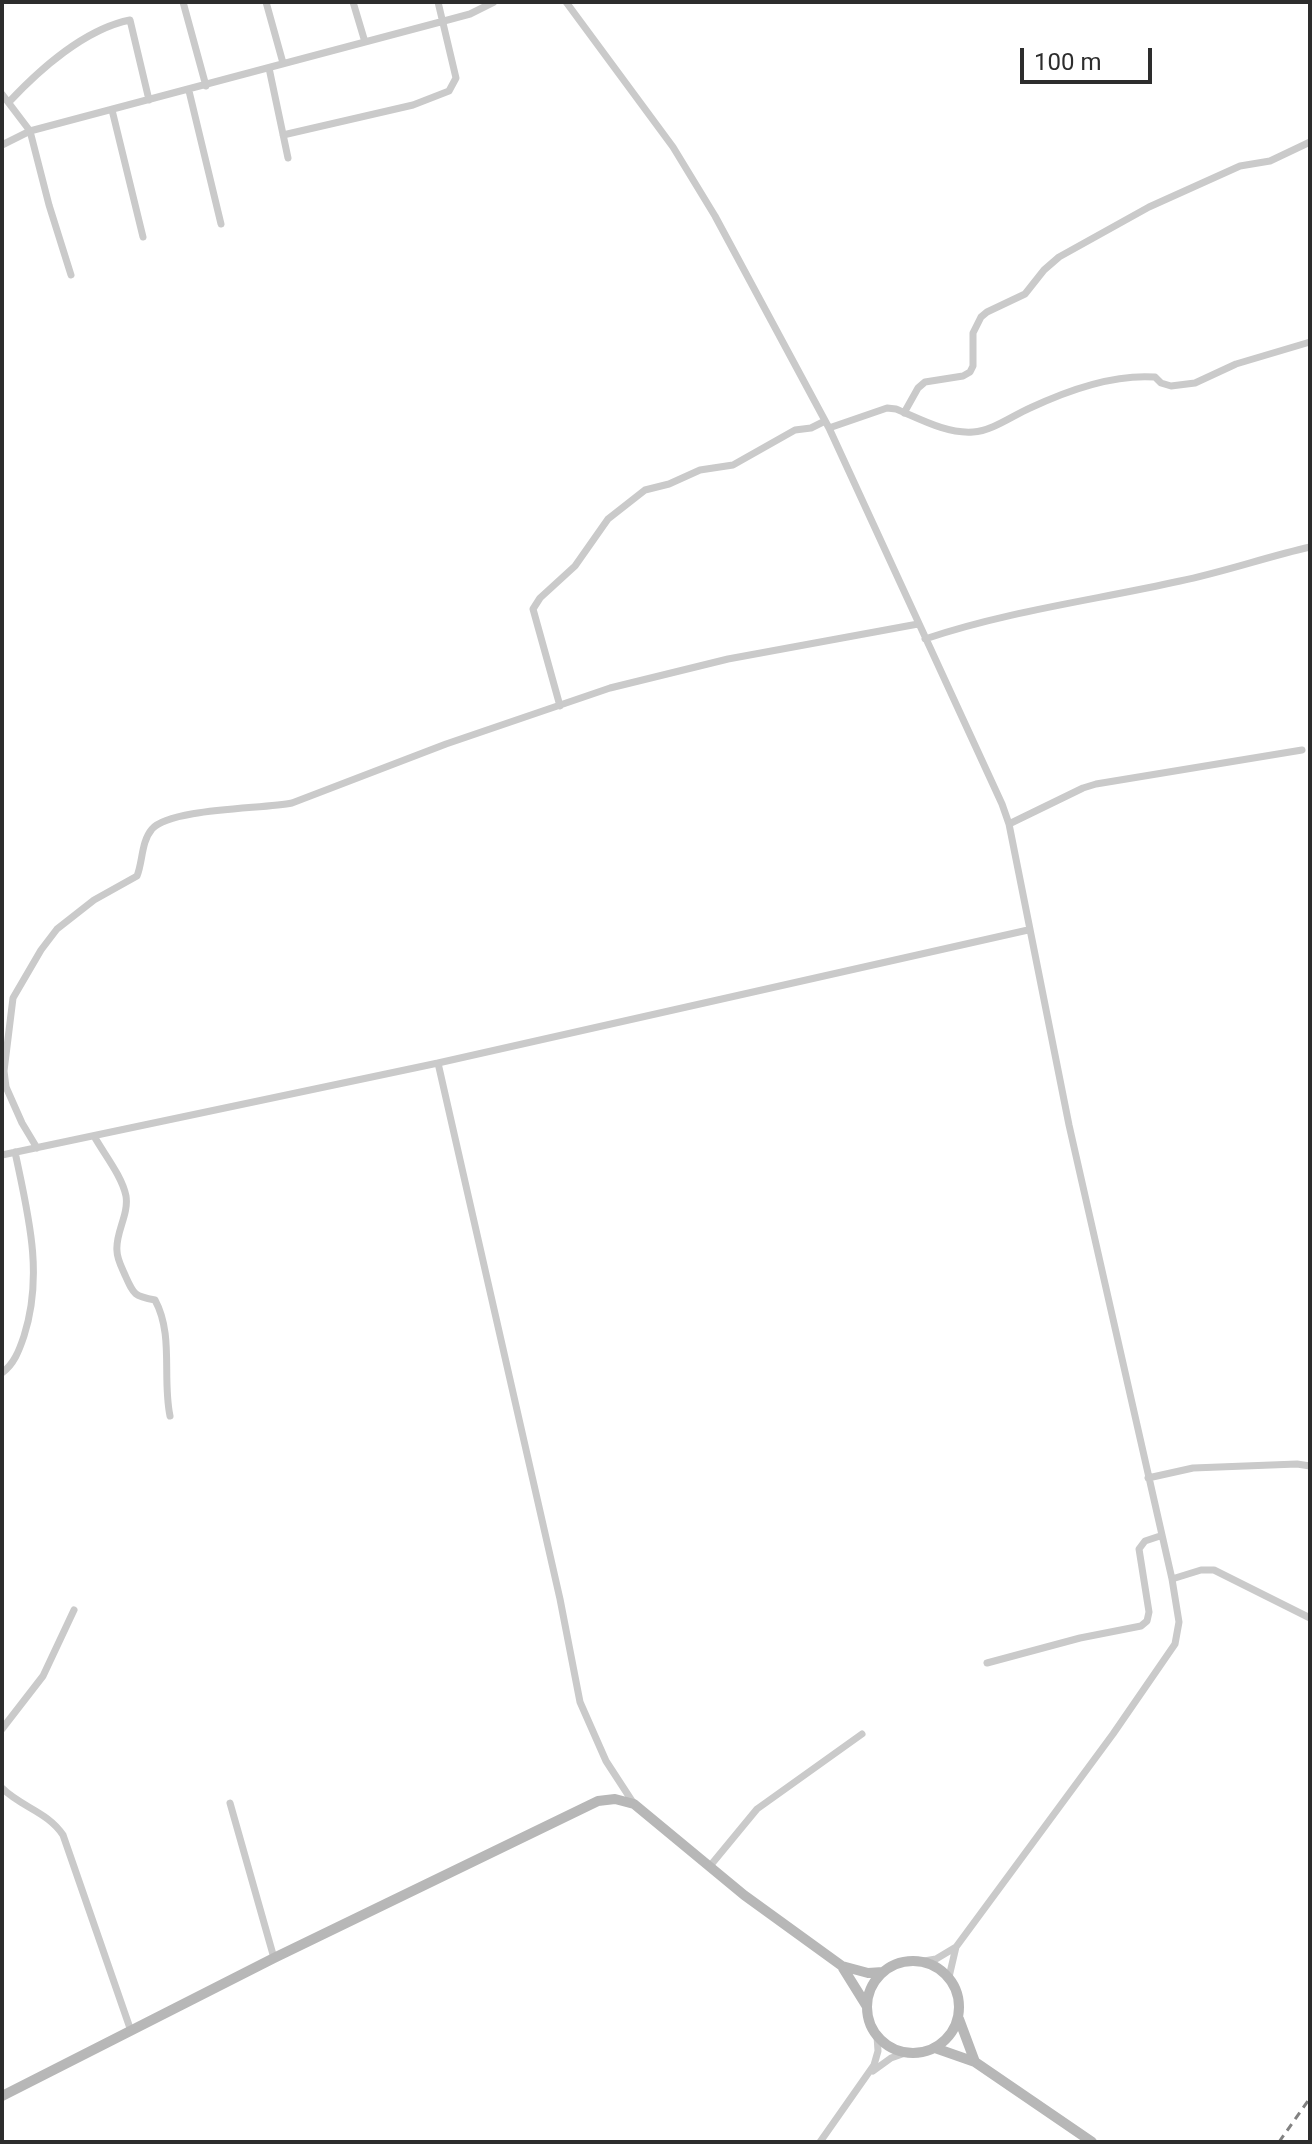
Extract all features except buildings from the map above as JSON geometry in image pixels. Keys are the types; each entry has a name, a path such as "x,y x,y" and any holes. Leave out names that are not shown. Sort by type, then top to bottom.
{"street":[{"path":"183,2 206,86"},
{"path":"266,2 283,63"},
{"path":"353,2 365,42"},
{"path":"283,135 413,105 449,91 456,78 438,2"},
{"path":"2,145 30,131 470,14 494,2"},
{"path":"567,2 687,170 827,424 1009,824 1069,1125 1172,1579 1179,1622 1175,1644 1122,1723 956,1947 936,1959 895,1964 883,1972 871,1988 868,2008 870,2023 877,2036 889,2047 905,2053 921,2053 935,2048 946,2040 959,2019"},
{"path":"9,102 42,68 67,50 130,20 149,100"},
{"path":"269,68 288,158"},
{"path":"189,91 221,224"},
{"path":"2,94 30,131 71,275"},
{"path":"112,110 143,237"},
{"path":"904,413 918,388 925,382 970,372 973,366 973,333 981,317 1025,294 1059,257 1149,207 1240,166 1270,161 1310,142"},
{"path":"560,706 533,609 540,598 575,566 608,519 645,490 669,484 700,470 733,465 795,430 876,410 887,408 958,432 983,431 1033,406 1103,382 1155,377 1171,386 1195,383 1236,364 1310,342"},
{"path":"925,639 961,627 1183,581 1310,547"},
{"path":"37,1148 6,1087 4,1071 13,998 57,929 94,900 137,876 147,837 154,827 165,821 237,807 272,807 292,803 446,744 610,688 728,659 918,624"},
{"path":"1009,824 1096,784 1302,750"},
{"path":"2,1155 438,1063 1028,930"},
{"path":"438,1063 560,1599 580,1702 606,1761 634,1804 781,1924 842,1966 868,1973 883,1972"},
{"path":"94,1136 126,1197 118,1243 119,1259 135,1294 143,1299 155,1300 164,1321 165,1396 170,1416"},
{"path":"2,1373 12,1364 29,1321 35,1268 33,1240 15,1152"},
{"path":"1148,1478 1193,1468 1310,1466"},
{"path":"987,1663 1080,1638 1141,1626 1147,1621 1149,1612 1139,1549 1145,1541 1160,1536"},
{"path":"1172,1579 1201,1570 1214,1570 1310,1618"},
{"path":"2,1729 43,1676 74,1610"},
{"path":"710,1866 757,1809 862,1734"},
{"path":"2,1788 6,1798 54,1822 63,1835 131,2031"},
{"path":"2,2096 274,1958 589,1805 615,1799 634,1804"},
{"path":"230,1803 274,1958"},
{"path":"949,1977 956,1947"},
{"path":"924,1961 949,1977 957,1990 959,2019 975,2062"},
{"path":"842,1966 868,2008"},
{"path":"820,2142 874,2065 878,2051 877,2036"},
{"path":"935,2048 975,2062 1092,2142"},
{"path":"866,2077 878,2066 905,2053"}],"railway":[{"path":"1279,2142 1310,2098"}]}
